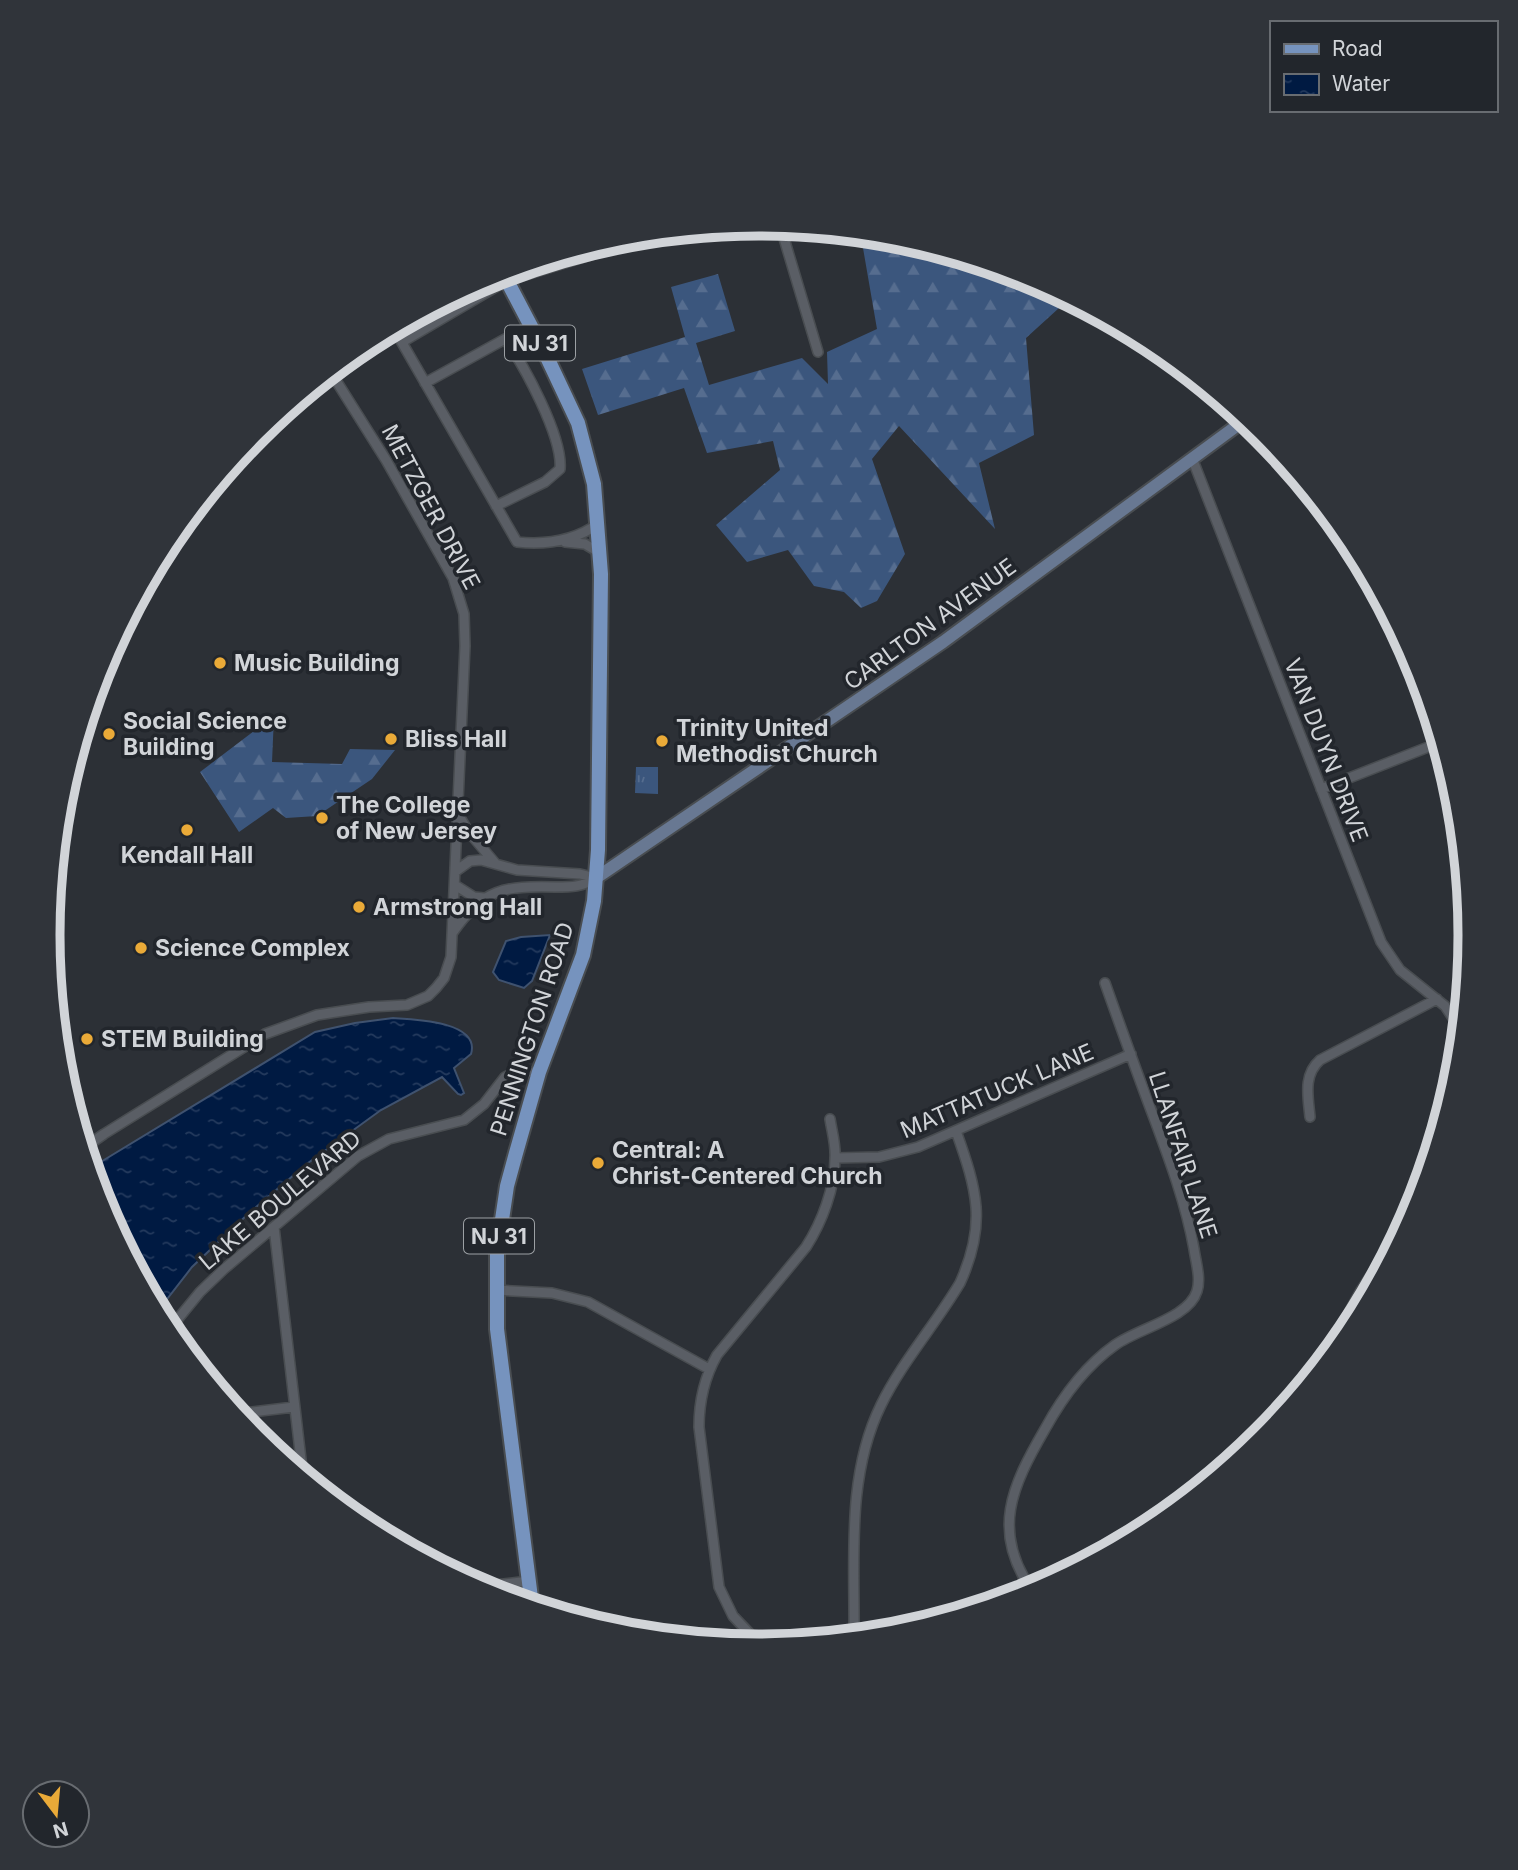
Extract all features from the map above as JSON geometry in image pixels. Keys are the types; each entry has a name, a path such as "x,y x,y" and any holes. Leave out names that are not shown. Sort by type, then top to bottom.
{"main road":[{"name":"PENNINGTON ROAD","path":"508,283 578,424 594,484 600,553 598,850 591,918 583,955 539,1072 507,1186 498,1241 496,1290 500,1351 531,1596"}],"street":[{"path":"783,236 818,352"},
{"path":"402,342 472,298"},
{"path":"398,336 517,542 560,541 585,544 600,553"},
{"path":"425,383 505,339 519,358 553,436 560,469 545,482 496,506"},
{"name":"METZGER DRIVE","path":"92,1143 265,1034 317,1015 407,1005 436,988 448,967 453,932 465,646 461,602 453,578 386,460 335,379"},
{"name":"CARLTON AVENUE","path":"596,878 886,682 1238,425"},
{"name":"VAN DUYN DRIVE","path":"1192,458 1381,943 1400,970 1437,999 1454,1018"},
{"path":"560,541 583,534 598,524"},
{"path":"1321,789 1432,745"},
{"path":"458,814 468,831 495,863"},
{"path":"456,871 470,861 495,863 517,870 580,874 596,878"},
{"path":"453,932 465,915 486,898 514,887 576,888 596,878"},
{"path":"455,885 474,897 486,898"},
{"name":"LLANFAIR LANE","path":"1027,1581 1020,1569 1011,1538 1011,1502 1022,1469 1061,1401 1087,1368 1118,1343 1186,1309 1197,1293 1199,1284 1192,1236 1177,1180 1105,983"},
{"path":"1310,1117 1308,1080 1320,1060 1437,999"},
{"name":"MATTATUCK LANE","path":"835,1158 860,1159 900,1153 1131,1054"},
{"name":"LAKE BOULEVARD","path":"176,1322 216,1276 358,1156 403,1134 464,1120 484,1104 505,1077 515,1072 539,1072"},
{"path":"749,1634 733,1616 719,1587 699,1427 701,1391 709,1369 726,1341 816,1232 828,1194 835,1158 830,1119"},
{"path":"853,1628 857,1493 870,1429 891,1387 960,1283 976,1234 973,1178 956,1131"},
{"path":"274,1227 301,1464"},
{"path":"1347,1314 1371,1273"},
{"path":"496,1290 552,1293 588,1303 709,1369"},
{"path":"249,1413 294,1407"},
{"path":"500,1584 529,1581"}],"green space":[{"path":"880,246 940,259 1027,289 1062,305 1026,338 1034,435 979,463 995,529 899,426 872,459 905,554 877,601 861,608 844,592 814,586 788,550 747,562 716,525 780,470 773,441 707,453 684,388 598,415 582,369 685,337 671,287 718,274 735,331 696,343 709,385 802,358 828,384 827,352 877,329 863,248"},
{"path":"274,716 272,762 342,764 350,749 395,750 372,779 317,816 286,818 273,808 239,832 200,772"},
{"path":"636,767 658,767 658,794 635,793"}],"water":[{"path":"550,935 532,981 524,988 499,980 493,972 506,941"},
{"path":"393,1018 415,1019 456,1028 466,1035 471,1043 471,1054 454,1068 464,1093 458,1094 442,1077 381,1110 308,1163 248,1214 192,1267 164,1303 132,1244 98,1164 315,1032"}],"place":[{"name":"Music Building","path":"220,663"},
{"name":"Social Science Building","path":"109,734"},
{"name":"Bliss Hall","path":"391,739"},
{"name":"Trinity United Methodist Church","path":"662,741"},
{"name":"The College of New Jersey","path":"322,818"},
{"name":"Kendall Hall","path":"187,830"},
{"name":"Armstrong Hall","path":"359,907"},
{"name":"Science Complex","path":"141,948"},
{"name":"STEM Building","path":"87,1039"},
{"name":"Central: A Christ-Centered Church","path":"598,1163"}]}
